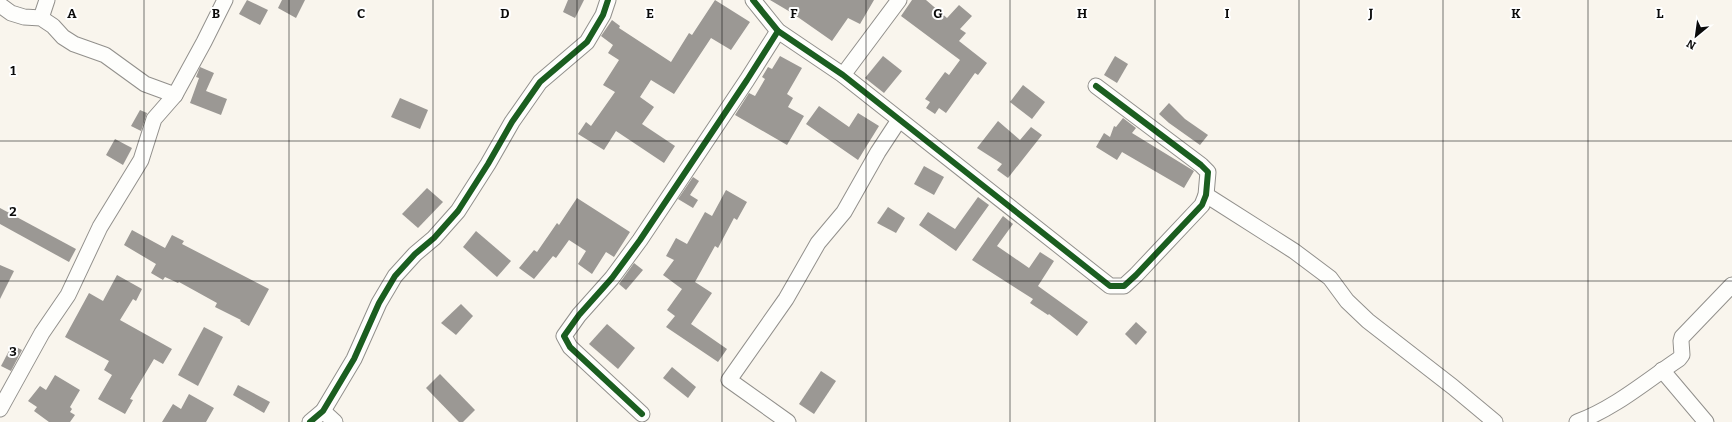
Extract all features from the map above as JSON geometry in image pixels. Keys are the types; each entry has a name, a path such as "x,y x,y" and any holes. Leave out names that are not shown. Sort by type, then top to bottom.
{"street":[{"path":"41,18 47,0"},
{"path":"0,409 42,333 68,295 100,227 141,160 154,119 175,95 204,42 224,0"},
{"path":"310,422 323,411 354,359 379,303 396,276 415,254 448,223 458,211 488,164 512,122 540,82 587,42 603,15 608,0"},
{"path":"753,0 778,31 843,75 1110,286 1124,286 1202,205 1206,195 1208,172 1201,165 1096,86"},
{"path":"843,75 899,0"},
{"path":"0,5 11,13 24,17 41,18 53,26 63,37 74,44 105,54 145,84 175,95"},
{"path":"642,414 570,347 564,336 579,315 612,278 640,240 778,31"},
{"path":"788,422 729,380 786,300 818,243 844,212 878,152 899,120"},
{"path":"1206,195 1294,251 1330,278 1347,301 1368,321 1453,387 1495,422"},
{"path":"1577,422 1596,415 1614,404 1679,359 1682,354 1682,337 1732,285"},
{"path":"1662,370 1706,422"},
{"path":"323,411 335,422"}],"building":[{"path":"247,0 268,10 260,25 239,14"},
{"path":"282,0 305,0 296,18 278,8"},
{"path":"568,0 584,0 575,18 563,12"},
{"path":"715,0 750,22 731,50 711,38 674,94 651,80 640,97 654,107 642,124 675,146 664,163 616,131 604,150 578,134 586,122 591,126 615,92 603,85 619,60 608,53 613,45 601,36 612,20 620,26 619,28 671,62 689,33 692,35"},
{"path":"770,0 874,0 860,24 848,18 832,41 792,13"},
{"path":"912,0 926,0 947,18 959,5 972,16 960,29 966,33 959,41 987,63 978,75 975,73 946,113 939,108 935,114 926,108 930,102 925,99 945,72 949,75 960,60 901,16"},
{"path":"780,56 802,68 787,94 793,98 788,107 804,116 787,145 735,115 749,93 755,96 765,79 762,77 768,67 772,69"},
{"path":"883,56 902,71 884,93 865,78"},
{"path":"1115,56 1128,64 1117,83 1104,75"},
{"path":"200,67 214,73 206,91 227,99 221,115 190,103 199,78 196,77"},
{"path":"1023,85 1045,102 1032,119 1010,102"},
{"path":"400,98 428,110 420,129 391,117"},
{"path":"1169,103 1185,119 1208,135 1200,145 1159,114"},
{"path":"819,106 849,127 858,113 879,126 858,160 806,124"},
{"path":"140,110 147,113 141,131 131,126"},
{"path":"1123,118 1136,128 1132,133 1194,171 1184,188 1122,152 1117,160 1096,147 1104,133 1110,137 1114,126 1116,127"},
{"path":"998,121 1020,140 1031,127 1042,135 1008,178 997,170 1002,164 977,148"},
{"path":"115,139 132,148 123,165 106,155"},
{"path":"924,166 944,177 934,195 914,184"},
{"path":"693,177 699,181 690,195 698,200 693,208 678,199"},
{"path":"427,188 443,202 418,228 402,214"},
{"path":"726,190 747,202 737,220 734,218 718,248 715,246 695,282 712,293 691,324 727,349 718,362 666,327 675,316 667,310 682,289 663,275 674,260 666,256 676,238 687,244 705,212 712,216"},
{"path":"978,197 989,205 956,251 919,225 928,212 955,229"},
{"path":"577,198 630,232 614,257 606,252 592,274 578,264 586,251 569,240 556,258 553,256 534,279 519,268 534,250 537,252 557,223 559,225"},
{"path":"888,207 905,218 896,233 877,223"},
{"path":"0,208 76,249 69,262 0,224"},
{"path":"1003,216 1013,224 997,246 1029,268 1040,252 1054,261 1038,286 1088,322 1077,336 1049,314 1048,315 1030,303 1033,299 972,260"},
{"path":"132,230 165,248 172,235 184,241 182,244 269,289 249,326 240,321 241,320 215,307 217,303 179,282 178,283 165,277 163,280 151,273 156,264 124,245"},
{"path":"476,231 511,261 497,277 463,247"},
{"path":"634,263 643,270 626,290 619,284"},
{"path":"0,265 14,271 0,299"},
{"path":"117,275 142,289 136,301 133,299 120,320 172,349 163,364 154,359 130,399 133,400 125,414 98,399 112,375 104,370 109,361 65,337 89,293 103,301"},
{"path":"461,304 473,316 456,335 441,323"},
{"path":"1136,322 1147,332 1136,345 1125,334"},
{"path":"607,324 635,348 618,369 589,344"},
{"path":"204,327 223,337 198,386 178,375"},
{"path":"12,345 22,350 11,371 1,366"},
{"path":"672,367 696,387 688,398 663,378"},
{"path":"821,371 836,381 814,414 799,404"},
{"path":"440,374 475,410 463,422 459,422 426,388"},
{"path":"55,375 80,390 70,407 72,409 70,412 75,415 70,422 49,422 34,411 37,407 28,401 40,386 46,390"},
{"path":"238,385 270,402 264,413 233,395"},
{"path":"189,394 214,408 206,422 162,422 173,404 181,409"}],"cycle path":[{"path":"310,422 323,411 354,359 379,303 395,276 415,254 434,238 458,211 488,164 512,122 540,82 587,42 603,15 608,0"},
{"path":"753,0 778,31 843,75 1110,286 1124,286 1202,205 1206,195 1208,172 1201,165 1096,86"},
{"path":"642,414 570,347 564,336 579,315 612,278 640,240 778,31"}]}
